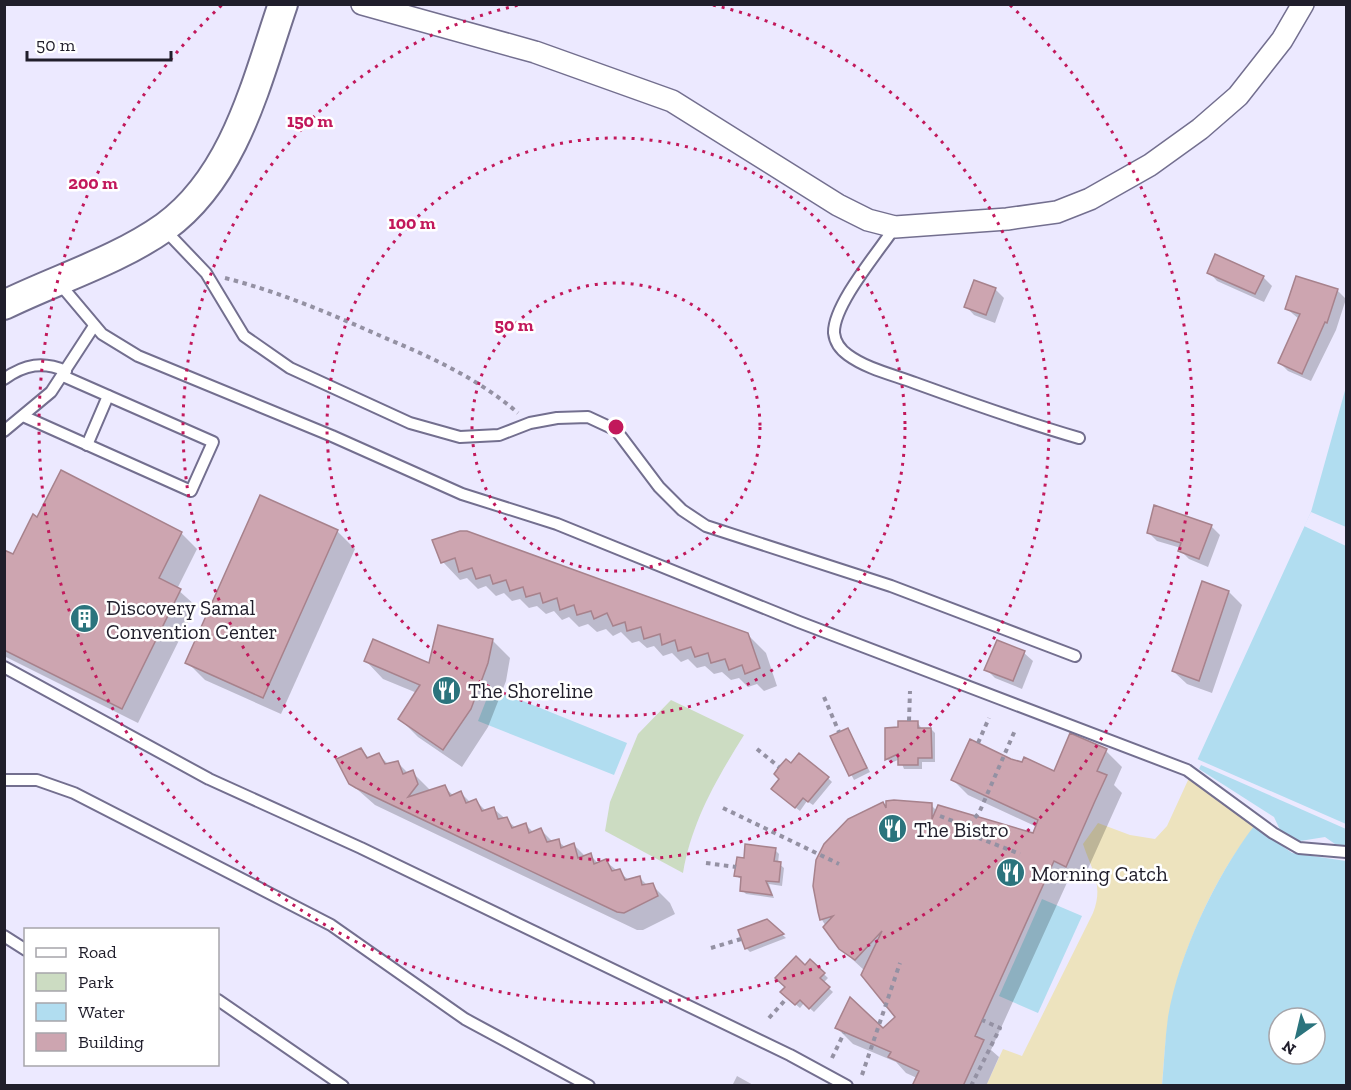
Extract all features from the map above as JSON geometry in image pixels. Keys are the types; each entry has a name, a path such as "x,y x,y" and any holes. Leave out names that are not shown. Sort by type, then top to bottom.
{"main road":[{"path":"4,305 109,259 163,228 182,213 216,173 248,108 283,4"}],"street":[{"path":"362,4 535,52 672,101 838,205 868,220 895,227 1007,219 1057,212 1090,200 1150,165 1200,129 1238,96 1282,40 1303,4"}],"lane":[{"path":"895,227 846,299 836,319 834,333 838,345 849,356 877,369 1017,420 1079,438"},
{"path":"163,228 206,273 244,336 299,372 410,423 460,437 499,435 530,423 557,418 588,417 616,430 659,487 682,510 706,526 891,586 1075,656"},
{"path":"57,280 94,326 117,346 138,356 332,436 462,494 556,524 799,622 1187,770 1273,833 1299,848 1347,852"},
{"path":"4,431 51,392 94,326"},
{"path":"4,379 31,365 54,365 108,396 213,442 191,491 22,416"},
{"path":"87,445 108,396"},
{"path":"4,667 209,779 372,853 790,1055 847,1086"},
{"path":"4,780 37,780 74,793 300,907 357,941 465,1019 589,1086"},
{"path":"4,936 24,949"},
{"path":"219,1001 343,1086"}],"path":[{"path":"206,273 256,286 321,309 428,356 495,392 530,423"},
{"path":"909,721 910,691"},
{"path":"824,697 839,732"},
{"path":"978,743 989,718"},
{"path":"966,833 969,824 979,813 1016,728"},
{"path":"757,749 779,767"},
{"path":"723,808 839,864"},
{"path":"940,816 958,824 966,833 1020,854"},
{"path":"706,862 736,867"},
{"path":"711,948 741,939"},
{"path":"862,1075 900,963"},
{"path":"769,1018 787,998"},
{"path":"971,1086 1000,1028 982,1020"},
{"path":"832,1058 844,1033"}],"green space":[{"path":"671,700 744,735 706,801 692,836 683,873 605,831 610,802 638,734"}],"sand":[{"path":"1189,778 1255,826 1226,868 1190,942 1169,1017 1162,1085 986,1086 1003,1049 1022,1056 1093,913 1097,894 1096,878 1083,844 1098,823 1130,835 1155,839 1167,826"}],"water":[{"path":"1346,387 1346,1085 1162,1086 1168,1017 1173,993 1190,942 1200,917 1226,868 1254,826 1189,778 1311,512"},
{"path":"491,688 627,743 614,775 478,721"},
{"path":"1042,899 1082,916 1038,1013 999,996"}],"pier":[{"path":"1311,512 1346,527 1346,546 1304,526"},
{"path":"1197,759 1346,824 1346,829 1201,765 1199,769 1274,817 1281,832 1294,842 1325,837 1335,844 1346,846 1346,861 1292,853 1189,778"}],"building":[{"path":"1215,254 1264,276 1255,294 1207,273"},
{"path":"1296,276 1338,289 1327,323 1325,322 1302,374 1278,363 1300,314 1285,309"},
{"path":"974,280 996,288 986,315 964,307"},
{"name":"Discovery Samal Convention Center","path":"61,470 182,532 159,578 181,589 122,709 4,650 4,550 13,554 33,514 37,517"},
{"path":"260,495 338,530 263,698 185,663"},
{"path":"1154,505 1212,525 1199,559 1178,551 1181,543 1147,533"},
{"path":"467,531 748,633 760,668 745,674 742,665 729,670 725,659 711,663 708,653 695,657 691,647 678,651 675,640 662,645 660,634 644,639 641,627 627,631 625,622 613,626 607,613 594,619 591,611 577,615 574,605 560,610 557,598 543,603 540,593 526,597 523,587 510,591 506,580 493,584 490,575 476,579 472,568 459,572 455,558 441,563 432,540"},
{"path":"1202,581 1229,591 1199,681 1172,671"},
{"path":"438,625 493,639 488,663 471,709 443,750 398,719 420,685 364,661 373,639 429,663"},
{"path":"997,640 1025,651 1013,681 984,670"},
{"path":"898,721 918,721 918,728 931,728 932,758 918,758 918,765 898,765 898,754 885,760 885,728 898,727"},
{"path":"848,728 867,768 849,776 830,736"},
{"path":"1070,733 1107,749 1097,771 1107,775 1066,867 1054,861 975,1036 984,1040 963,1086 912,1086 919,1071 888,1057 891,1052 835,1028 850,997 883,1028 895,1017 861,975 882,931 855,960 839,949 823,927 833,916 820,920 813,886 816,860 824,844 848,819 883,802 886,808 886,801 894,800 932,803 932,819 938,805 1033,833 1038,820 951,780 970,739 1011,759 1022,762 1024,757 1054,771"},
{"path":"361,748 367,758 379,753 385,764 398,761 403,774 413,770 418,784 408,797 445,785 450,796 461,791 466,803 476,799 482,811 494,807 498,819 507,817 512,828 526,823 529,833 541,828 547,842 559,839 561,848 574,843 578,858 591,853 594,864 606,859 612,871 620,869 625,880 640,876 642,885 653,883 658,896 624,913 617,912 356,788 349,784 336,759"},
{"path":"799,753 829,777 808,802 803,798 795,808 771,789 779,779 774,774 779,767 786,759 791,763"},
{"path":"745,844 776,848 774,861 781,862 779,882 766,881 772,895 740,891 741,877 734,876 737,857 744,858"},
{"path":"767,919 784,934 745,949 738,930"},
{"path":"796,956 805,965 810,959 825,973 820,978 830,987 809,1009 800,1000 795,1005 780,992 785,987 775,978"}],"place":[{"name":"Discovery Samal Convention Center","path":"85,619"},
{"name":"The Shoreline","path":"447,690"},
{"name":"The Bistro","path":"893,829"},
{"name":"Morning Catch","path":"1010,873"}]}
